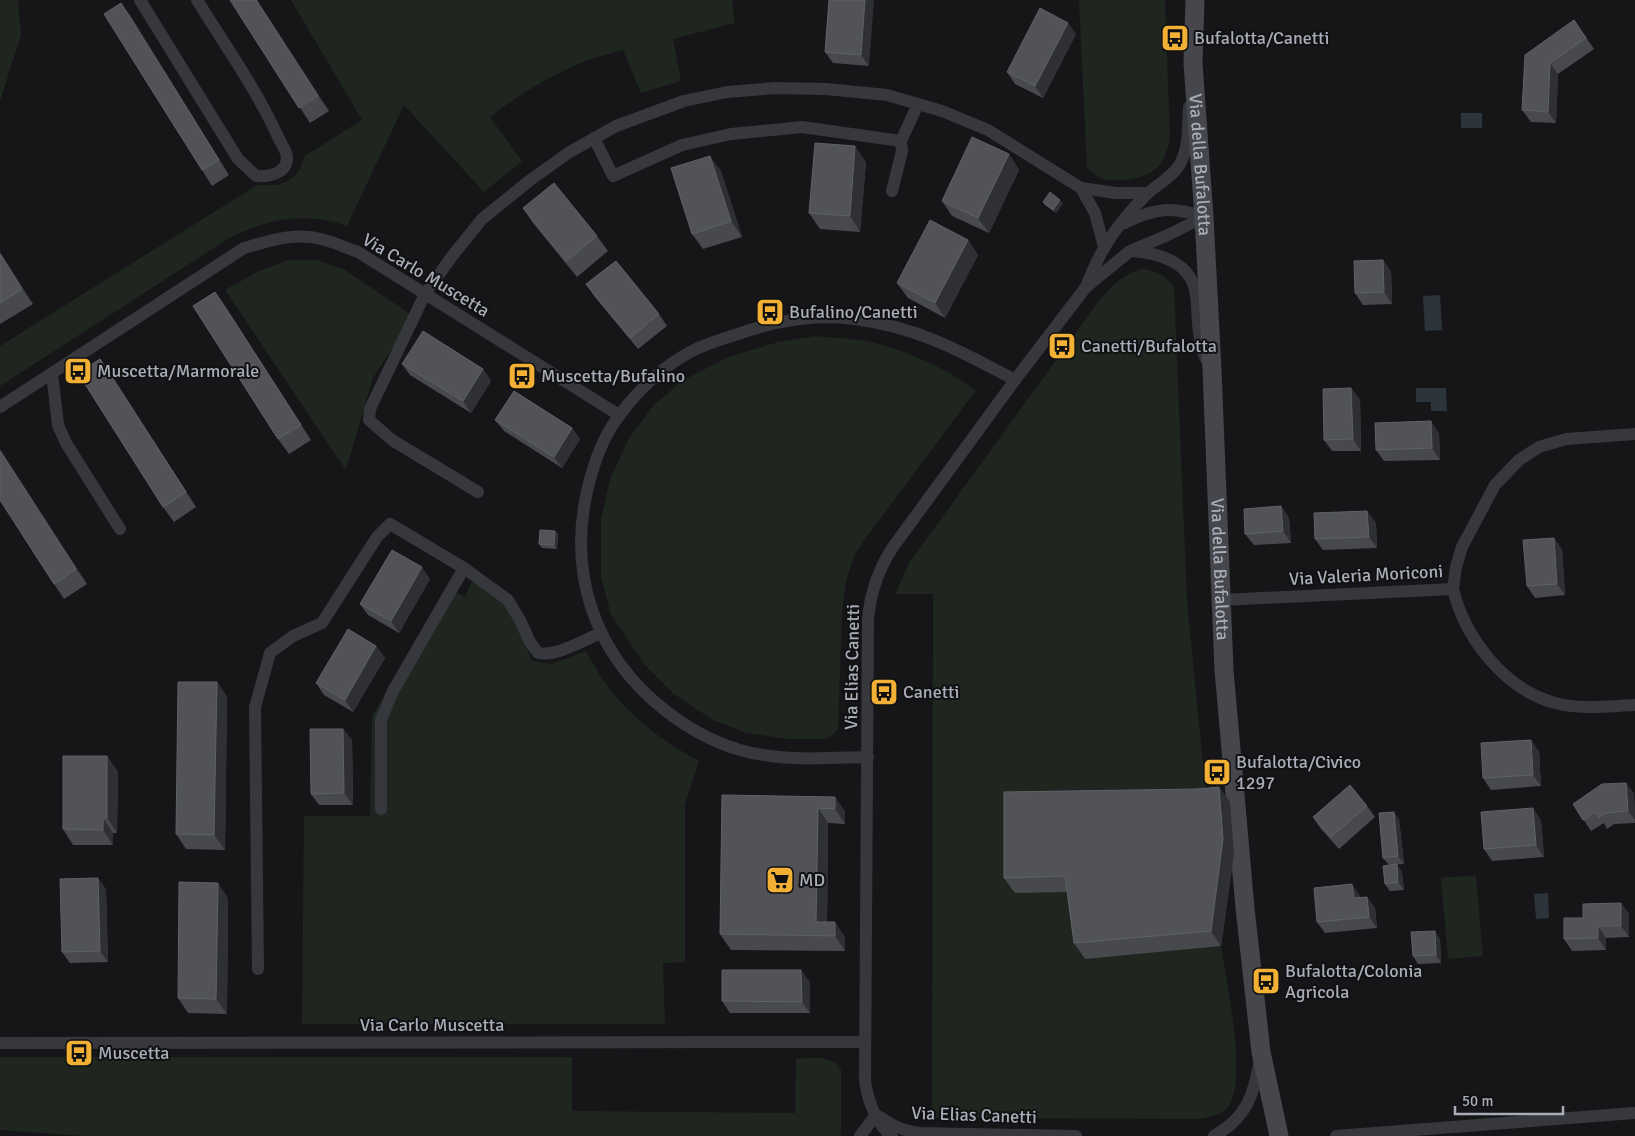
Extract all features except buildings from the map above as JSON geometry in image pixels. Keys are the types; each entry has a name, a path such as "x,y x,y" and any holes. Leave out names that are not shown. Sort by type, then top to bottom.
{"street":[{"path":"140,0 238,159 256,176 273,175 279,172 284,165 286,156 269,118 197,0"},
{"name":"Via della Bufalotta","path":"1195,0 1193,63 1212,369 1224,670 1245,908 1261,1052 1279,1136"},
{"path":"1086,287 1096,259 1118,226 1148,193 1172,174 1182,159 1186,142 1193,63"},
{"path":"478,492 392,440 369,420 370,409 426,294 482,219 568,153 616,126 684,101 727,92 776,88 826,89 887,95 942,111 988,130 1081,188 1116,193 1148,193"},
{"path":"892,191 902,151 902,141 918,104"},
{"path":"594,138 613,176 682,144 731,134 802,127 902,141"},
{"path":"1081,188 1094,213 1104,247"},
{"path":"1118,226 1147,213 1169,209 1187,211 1204,217"},
{"path":"1086,287 1130,251 1204,217"},
{"name":"Via Carlo Muscetta","path":"0,407 244,248 295,236 320,239 358,252 619,415"},
{"path":"1130,251 1166,258 1178,264 1189,276 1193,282 1196,295 1200,341 1212,369"},
{"name":"Via Elias Canetti","path":"892,1136 886,1132 876,1115 866,1086 864,1042 869,612 872,593 879,571 893,548 1015,380 1086,287"},
{"path":"868,758 809,759 770,756 741,750 708,738 673,717 639,688 616,659 601,633 588,599 583,575 581,555 582,526 587,493 593,469 603,443 619,415 645,386 672,364 692,351 754,328 802,319 830,317 853,319 910,330 957,348 1015,380"},
{"path":"52,373 58,425 66,443 120,528"},
{"path":"1453,589 1456,567 1462,547 1495,486 1519,460 1539,447 1566,439 1635,434"},
{"path":"258,969 255,707 270,653 293,636 322,623 378,537 390,524 464,568 508,600 530,642 538,653 554,653 601,633"},
{"path":"381,809 381,720 392,691 464,568"},
{"name":"Via Valeria Moriconi","path":"1221,600 1453,589 1457,606 1474,640 1504,673 1520,687 1556,703 1593,707 1635,705"},
{"name":"Via Carlo Muscetta","path":"0,1043 864,1042"},
{"path":"1214,1136 1234,1122 1247,1105 1256,1079 1261,1052"},
{"path":"1336,1136 1635,1113"},
{"path":"860,1136 876,1115"},
{"name":"Via Elias Canetti","path":"876,1115 894,1127 909,1132 1076,1136"}],"shaded area":[{"path":"0,0 18,0 21,35 0,101"},
{"path":"291,0 732,0 735,23 673,39 681,81 641,93 623,50 571,67 535,86 512,101 490,117 522,161 484,192 404,105 347,226 302,218 274,221 246,230 231,237 0,386 0,346 257,185 277,185 294,177 300,169 305,156 362,120"},
{"path":"1079,0 1165,0 1170,137 1165,157 1155,170 1148,174 1130,179 1105,180 1087,169"},
{"path":"1461,113 1482,113 1482,128 1461,128"},
{"path":"288,260 317,260 345,270 413,316 373,378 346,470 225,290 259,271"},
{"path":"1142,269 1160,274 1174,287 1187,601 1207,804 1076,892 1221,946 1231,1005 1236,1055 1236,1077 1233,1096 1224,1111 1214,1116 1199,1119 932,1118 933,594 895,594 909,563 1101,298 1119,280"},
{"path":"1440,295 1442,330 1425,331 1423,296"},
{"path":"815,336 884,345 938,367 976,390 854,556 846,581 842,612 838,730 827,739 788,739 746,733 713,720 674,694 643,663 611,615 601,577 601,520 610,479 629,438 654,405 682,381 726,358 778,342"},
{"path":"1416,388 1446,388 1447,411 1431,411 1431,402 1416,402"},
{"path":"474,577 511,604 532,661 552,664 586,651 608,686 634,715 664,740 699,761 685,805 685,962 663,963 665,1024 302,1024 304,816 370,816 372,716 448,589 465,597"},
{"path":"1476,875 1483,956 1448,959 1441,878"},
{"path":"1548,893 1549,918 1536,919 1534,894"},
{"path":"0,1057 572,1057 572,1111 795,1113 796,1059 821,1058 832,1061 841,1070 841,1132 840,1136 83,1136 0,1130"}],"place":[{"name":"Bufalotta/Canetti","path":"1175,38"},
{"name":"Bufalino/Canetti","path":"770,312"},
{"name":"Canetti/Bufalotta","path":"1062,346"},
{"name":"Muscetta/Marmorale","path":"78,371"},
{"name":"Muscetta/Bufalino","path":"522,376"},
{"name":"Canetti","path":"884,692"},
{"name":"Bufalotta/Civico 1297","path":"1217,772"},
{"name":"MD","path":"780,880"},
{"name":"Bufalotta/Colonia Agricola","path":"1266,981"},
{"name":"Muscetta","path":"79,1053"}]}
